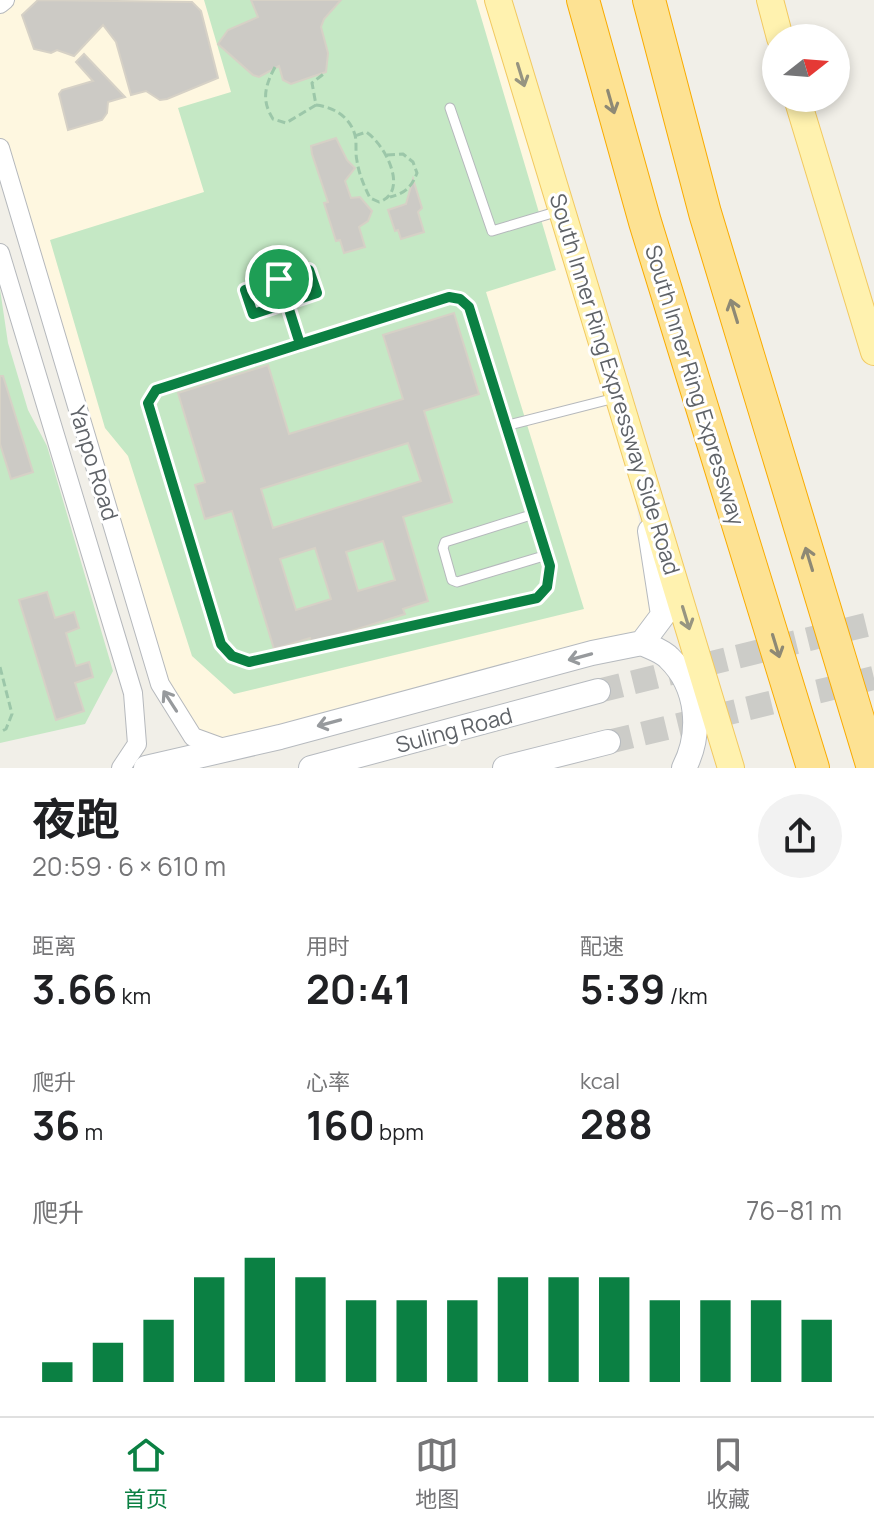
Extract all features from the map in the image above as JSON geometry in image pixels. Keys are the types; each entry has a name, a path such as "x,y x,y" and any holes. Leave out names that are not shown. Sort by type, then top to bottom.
{"highway":[{"name":"South Inner Ring Expressway","path":"583,0 645,222 813,768"},
{"path":"649,0 705,213 873,768"}],"main road":[{"name":"South Inner Ring Expressway Side Road","path":"498,0 731,768"},
{"path":"770,0 776,24"},
{"path":"801,112 874,352"},
{"path":"640,469 663,615 642,643"},
{"path":"146,768 592,653 642,643 668,656 686,682 696,715 694,749 684,768"},
{"name":"Suling Road","path":"311,768 598,691"},
{"path":"505,768 608,742"}],"street":[{"path":"0,4 5,0"},
{"name":"Yanpo Road","path":"0,148 160,684 193,737 226,749"},
{"name":"Yanpo Road","path":"0,253 133,693 137,744 121,768"}],"lane":[{"path":"450,108 492,231 562,210"},
{"path":"449,297 460,299 469,307 505,426 550,566 547,587 537,598 249,662 232,656 221,644 148,403 156,390 449,297"},
{"path":"505,426 618,397"},
{"path":"534,514 445,542 443,548 452,580 457,582 547,555"}],"path":[{"path":"275,67 264,95 266,108 273,119 286,123 316,105 327,106 341,114 355,136 356,160 370,198 379,202 402,194 411,186 417,173 413,162 403,154 387,155"},
{"path":"316,105 312,83 326,72"},
{"path":"355,136 366,132 374,136 387,155 393,175 393,193 390,197"},
{"path":"273,259 279,279"},
{"path":"309,270 317,293 253,314 245,290 279,279 309,270"},
{"path":"287,303 300,344"},
{"path":"0,667 12,714 6,729 0,732"}],"shaded area":[{"path":"5,0 489,0 630,470 654,603 644,628 592,653 226,749 193,737 160,684 0,148 0,4"}],"green space":[{"path":"204,0 476,0 556,270 486,292 584,609 234,694 192,656 128,456 105,428 50,240 204,192 178,108 231,92"},
{"path":"0,289 8,343 28,410 47,446 113,671 85,724 0,743"}],"building":[{"path":"38,0 192,2 201,11 218,78 167,99 160,100 146,91 131,95 116,42 103,25 74,56 57,50 51,53 34,49 22,15"},
{"path":"251,0 341,0 321,27 328,53 326,72 291,84 283,80 279,66 259,77 218,44 228,30 258,17"},
{"path":"84,54 125,97 108,102 107,113 102,120 68,130 59,94 62,90 93,81 76,62"},
{"path":"336,138 347,160 355,168 345,181 351,198 360,197 372,211 368,221 359,227 365,247 344,253 340,240 336,241 324,203 328,202 311,146"},
{"path":"413,179 422,208 418,212 424,232 401,239 388,210 406,204"},
{"path":"454,313 479,394 424,411 452,502 403,517 428,601 403,609 405,614 345,633 311,641 310,638 274,649 232,511 205,519 195,485 205,482 178,393 268,365 289,434 403,399 383,335","holes":["408,443 421,481 273,528 261,489","383,541 395,580 358,591 346,552","315,548 331,599 296,610 280,559"]},
{"path":"0,376 3,376 33,472 11,479 0,444"},
{"path":"47,592 55,618 74,612 79,628 66,633 76,666 89,662 93,677 75,683 84,711 56,720 19,600"}],"tunnel":[{"path":"598,691 874,623"},
{"path":"608,742 874,678"}],"route":[{"path":"279,279 245,290 253,314 287,303 300,344 449,297 460,299 469,307 550,566 547,587 537,598 249,662 232,656 221,644 150,418 148,403 156,390 300,344 287,303 317,293 309,270 279,279"}]}
